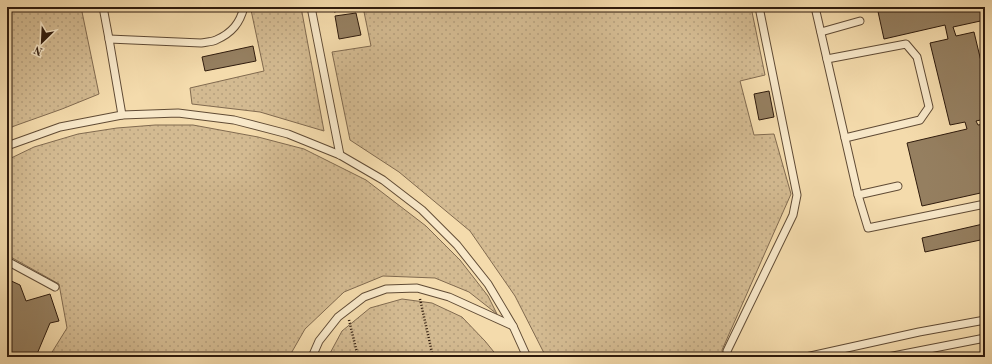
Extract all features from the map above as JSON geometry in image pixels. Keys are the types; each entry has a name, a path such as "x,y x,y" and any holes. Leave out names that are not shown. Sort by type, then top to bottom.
{"lane":[{"path":"102,7 122,115"},
{"path":"109,39 201,43 216,40 232,31 241,17 244,7"},
{"path":"311,7 340,155"},
{"path":"728,357 727,351 793,215 797,195 759,7"},
{"path":"815,7 858,195 868,228 985,204"},
{"path":"821,32 860,21"},
{"path":"827,59 906,44 917,57 929,107 920,120 845,138"},
{"path":"7,146 60,127 122,115 178,113 234,120 288,134 340,155 383,180 422,210 457,245 488,284 513,326 526,357"},
{"path":"858,195 898,186"},
{"path":"7,261 55,287"},
{"path":"312,357 319,341 338,317 364,297 386,289 417,288 449,297 513,326"},
{"path":"806,357 919,332 985,320"},
{"path":"888,357 985,338"}],"path":[{"path":"417,288 433,357"},
{"path":"347,310 358,357"}],"shaded area":[{"path":"7,7 81,7 99,94 7,129"},
{"path":"252,7 301,7 324,131 260,112 192,104 190,88 264,71 251,10"},
{"path":"363,7 751,7 765,75 740,81 754,135 774,134 791,194 722,350 723,357 546,357 515,296 470,231 399,172 350,140 332,52 371,46"},
{"path":"155,125 193,125 258,137 304,149 366,180 426,226 460,260 488,296 497,314 469,292 435,278 383,276 344,292 305,329 289,357 49,357 67,328 59,284 7,255 7,160 34,147 78,134 117,128"},
{"path":"402,299 432,303 462,317 498,357 328,357 342,331 370,308"}],"building":[{"path":"333,7 355,7 355,8 334,12"},
{"path":"877,7 985,7 985,20 953,27 956,36 974,32 985,78 985,119 976,121 978,125 985,124 985,192 922,206 907,143 967,129 965,122 950,125 930,43 948,39 945,25 884,39"},
{"path":"356,13 361,35 339,39 335,16"},
{"path":"253,46 256,61 205,71 202,57"},
{"path":"769,91 774,117 759,120 754,94"},
{"path":"983,224 985,239 925,252 922,238"},
{"path":"7,279 20,285 26,301 50,294 59,321 50,323 37,354 27,357 7,357"}]}
